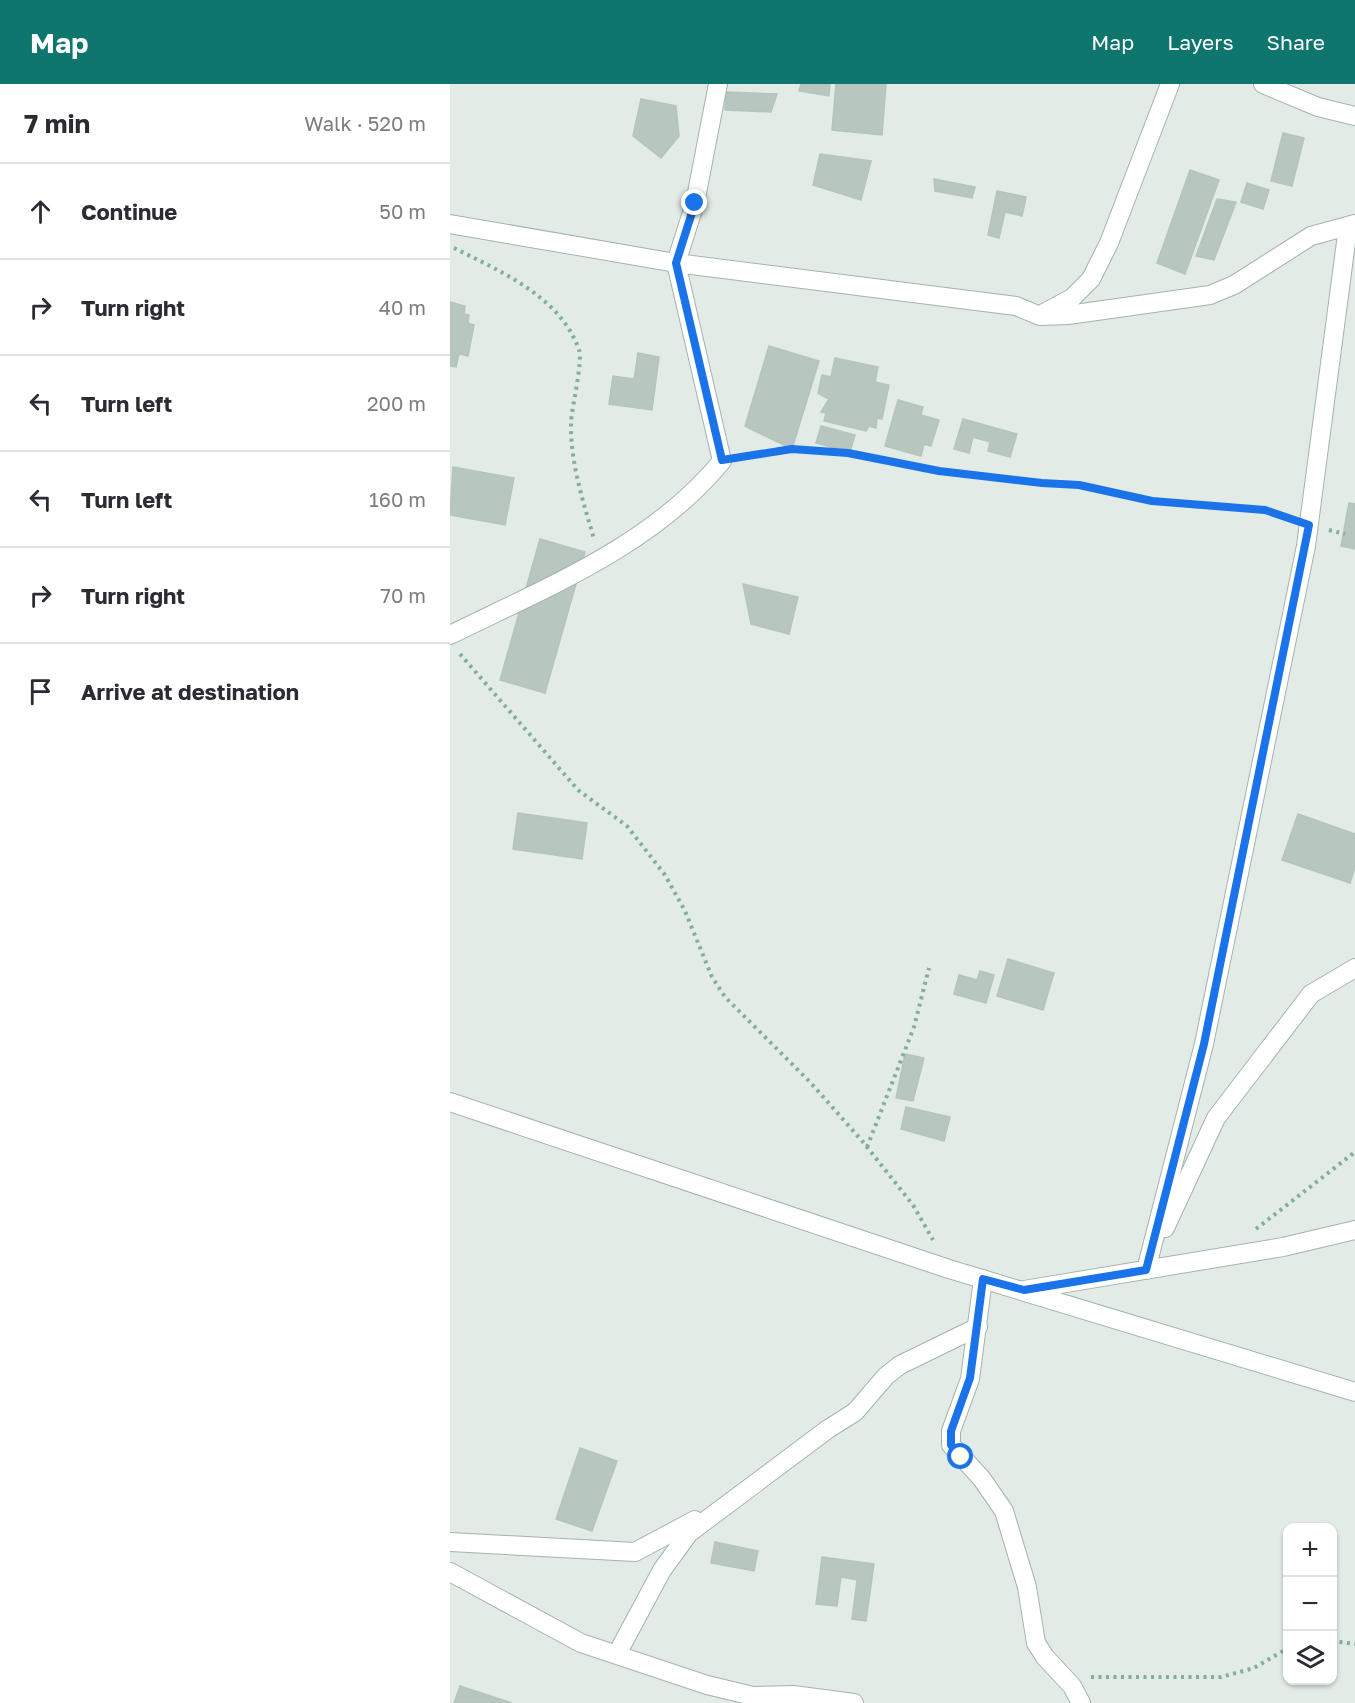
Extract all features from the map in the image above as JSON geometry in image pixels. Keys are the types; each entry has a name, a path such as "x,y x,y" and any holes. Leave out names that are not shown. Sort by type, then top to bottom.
{"street":[{"path":"454,643 649,531 689,496 722,460 676,263 695,203 718,84"},
{"path":"1040,316 1072,298 1091,279 1109,243 1170,84"},
{"path":"1263,84 1318,107 1355,116"},
{"path":"450,224 676,263 1016,306 1040,316 1100,312 1210,295 1234,285 1311,236 1351,225 1309,525 1204,1044 1146,1270"},
{"path":"1146,1270 1216,1118 1311,994 1355,968"},
{"path":"450,1102 949,1269 1355,1392"},
{"path":"1024,1290 1283,1247 1355,1230"},
{"path":"983,1279 970,1378 951,1431 951,1445 982,1479 1004,1511 1027,1587 1036,1643 1045,1657 1072,1686 1081,1703"},
{"path":"617,1654 662,1570 689,1533 855,1412 886,1376 900,1365 978,1327"},
{"path":"450,1542 635,1552 733,1499"},
{"path":"450,1572 512,1604 562,1634 732,1692 753,1696 827,1698 854,1703"}],"path":[{"path":"450,246 495,268 551,305 573,335 580,353 571,424 574,461 580,494 601,560"},
{"path":"722,460 792,449 848,453 939,471 1079,485 1152,501 1265,510 1345,534"},
{"path":"454,643 578,790 627,826 665,875 685,911 711,977 725,997 810,1082 867,1148 913,1205 949,1269"},
{"path":"867,1148 914,1027 929,968"},
{"path":"1253,1232 1325,1178 1355,1152"},
{"path":"1337,1642 1355,1644"},
{"path":"1063,1676 1221,1677 1254,1668 1283,1650"}],"building":[{"path":"801,84 830,84 829,96 799,91"},
{"path":"836,84 886,84 882,135 832,130"},
{"path":"726,92 777,94 771,112 725,110"},
{"path":"641,99 676,106 679,136 661,158 633,136"},
{"path":"1283,133 1304,138 1292,186 1271,181"},
{"path":"820,154 871,161 861,200 813,185"},
{"path":"1190,170 1219,180 1185,274 1157,263"},
{"path":"934,179 975,187 972,198 935,191"},
{"path":"1247,183 1269,190 1263,209 1241,202"},
{"path":"997,191 1026,197 1022,216 1005,212 999,238 988,235"},
{"path":"1217,199 1236,202 1214,260 1196,256"},
{"path":"450,302 465,306 464,314 469,315 468,323 474,325 468,356 459,354 456,367 450,366"},
{"path":"769,346 819,361 792,449 745,426"},
{"path":"638,353 659,357 652,410 609,404 613,376 634,379"},
{"path":"835,358 878,367 875,382 889,385 882,419 877,418 876,428 869,426 866,431 824,421 826,413 821,412 829,399 818,393 822,375 831,377"},
{"path":"898,400 923,407 921,415 939,420 931,446 924,444 921,456 885,446"},
{"path":"963,419 1017,434 1010,457 988,451 990,442 973,437 969,453 954,449"},
{"path":"821,426 855,435 850,452 816,443"},
{"path":"453,467 514,478 505,525 450,515"},
{"path":"1349,503 1355,504 1355,549 1341,546"},
{"path":"540,539 585,552 545,693 500,680"},
{"path":"743,584 798,597 789,634 751,624"},
{"path":"518,813 587,823 582,859 513,849"},
{"path":"1298,814 1355,834 1355,867 1350,883 1282,860"},
{"path":"1008,959 1054,973 1043,1010 997,996"},
{"path":"980,971 994,975 986,1003 954,994 959,975 977,980"},
{"path":"905,1054 924,1058 913,1101 896,1098"},
{"path":"906,1107 950,1117 944,1141 901,1129"},
{"path":"580,1448 617,1461 592,1531 556,1519"},
{"path":"715,1542 758,1551 754,1571 711,1563"},
{"path":"822,1557 874,1564 866,1621 852,1619 857,1580 841,1577 837,1606 816,1604"},
{"path":"460,1686 512,1703 454,1703"}],"route":[{"path":"695,203 676,263 722,460 792,449 848,453 939,471 1079,485 1152,501 1215,508 1265,510 1309,525 1204,1044 1146,1270 1024,1290 983,1279 970,1378 951,1431 951,1445 961,1457"}]}
